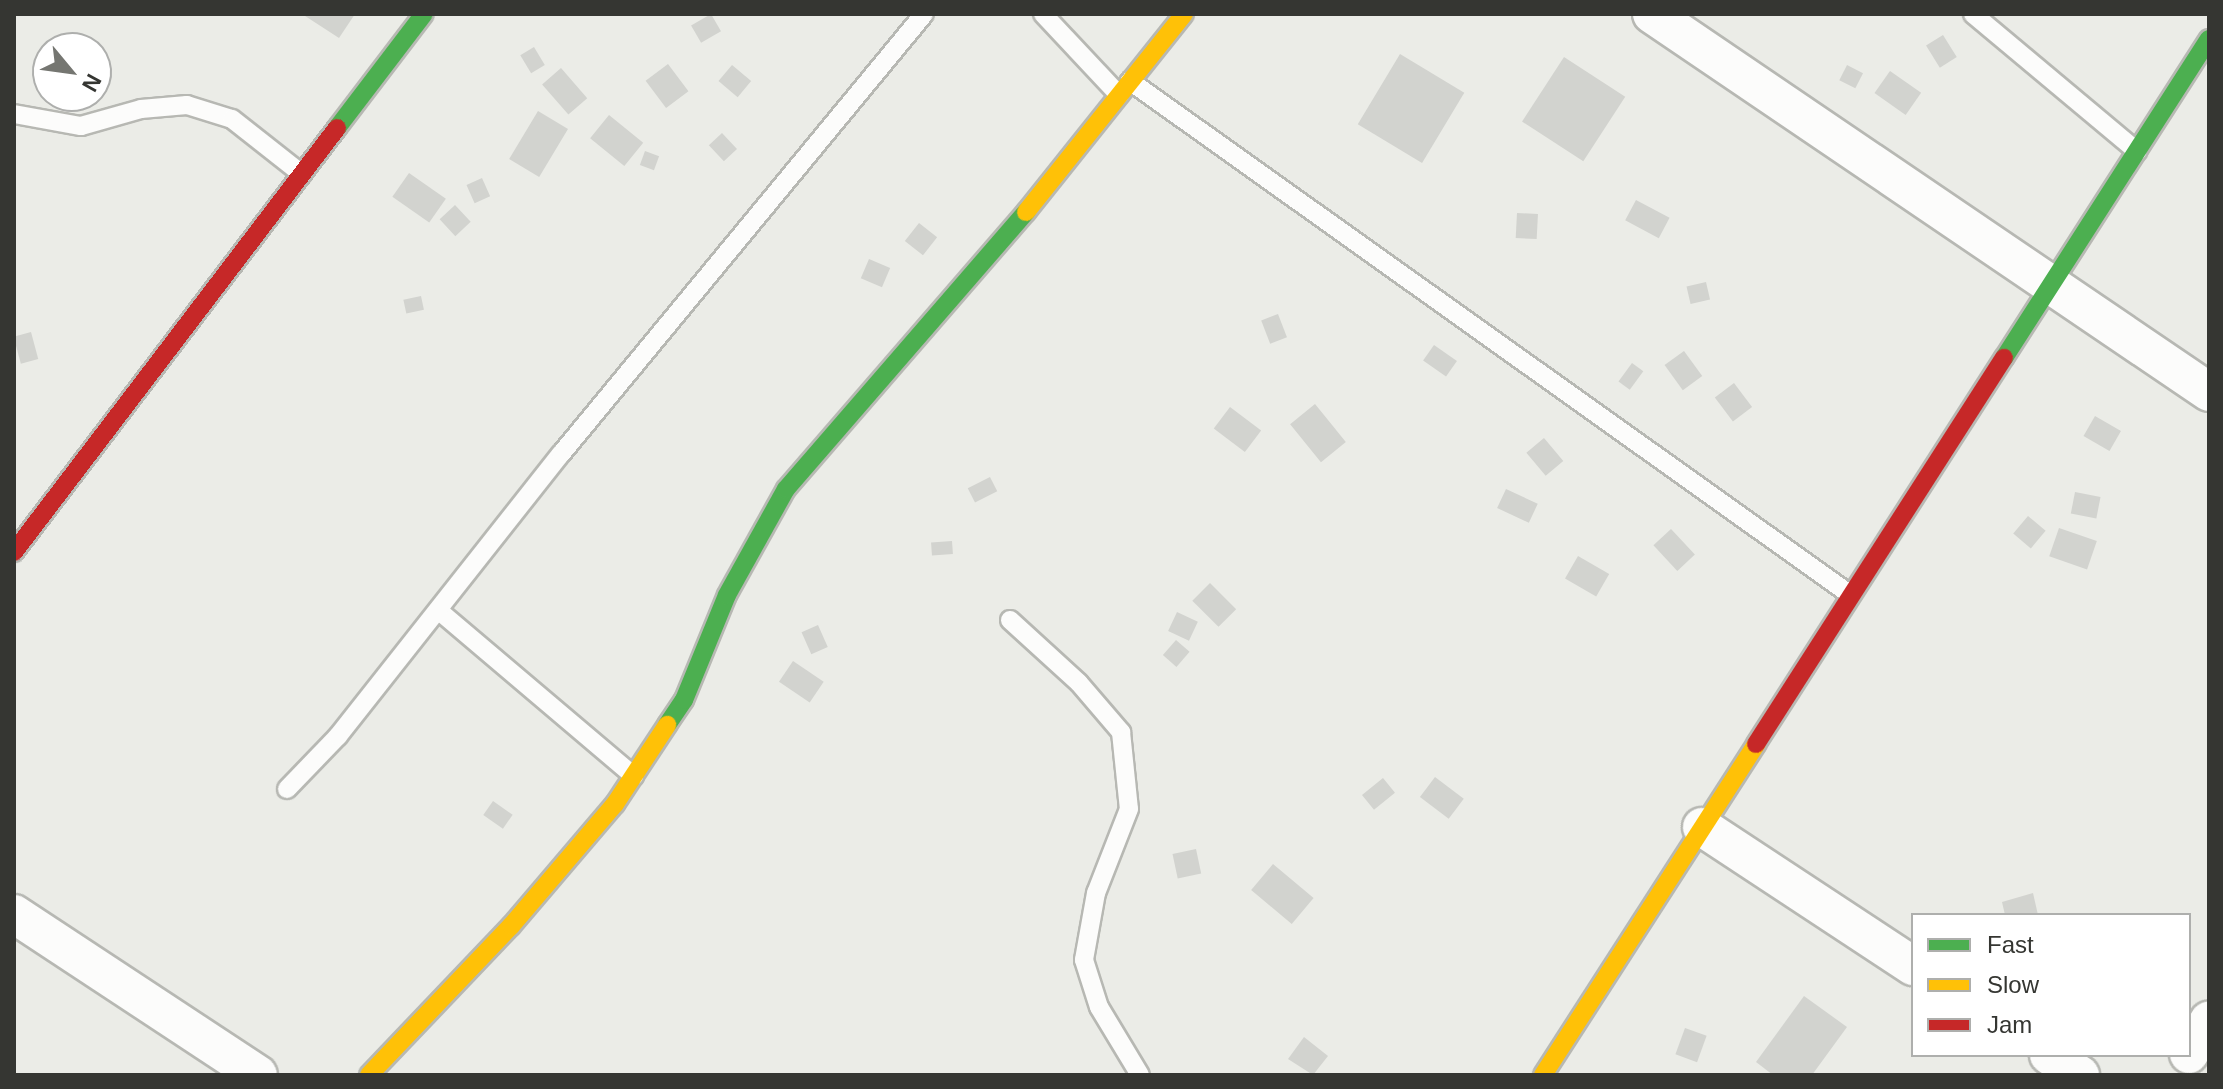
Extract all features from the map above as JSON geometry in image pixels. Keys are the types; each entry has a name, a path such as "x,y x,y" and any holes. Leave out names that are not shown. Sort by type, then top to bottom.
{"street":[{"path":"14,552 424,14"},
{"path":"369,1075 511,926 634,776 684,700 727,595 786,489 1006,237 1184,14"},
{"path":"1652,14 2049,287 2209,392"},
{"path":"1543,1075 2209,39"},
{"path":"1702,827 1911,965"},
{"path":"14,914 258,1075"},
{"path":"2191,1052 2209,1021"},
{"path":"2052,1057 2080,1075"},
{"path":"2177,1075 2188,1057"}],"lane":[{"path":"287,789 338,736 924,14"},
{"path":"1043,14 1125,88 1851,595"},
{"path":"1973,14 2137,151"},
{"path":"14,114 81,126 141,109 187,105 232,119 302,174"},
{"path":"438,610 634,776"},
{"path":"1010,620 1079,683 1121,732 1129,809 1096,893 1084,960 1099,1007 1140,1075"}],"building":[{"path":"302,14 355,14 339,38"},
{"path":"711,14 721,31 701,43 691,26"},
{"path":"1943,35 1957,57 1940,68 1926,46"},
{"path":"534,47 545,65 531,73 520,55"},
{"path":"1400,54 1464,93 1422,163 1358,124"},
{"path":"1564,57 1625,97 1583,161 1522,122"},
{"path":"668,64 688,91 666,108 646,81"},
{"path":"732,65 751,81 738,97 719,81"},
{"path":"1847,65 1863,73 1855,88 1839,80"},
{"path":"561,68 587,98 568,115 542,84"},
{"path":"1890,71 1921,93 1906,115 1875,93"},
{"path":"538,111 568,129 539,177 509,159"},
{"path":"609,115 643,143 624,166 590,138"},
{"path":"722,133 737,149 724,161 709,145"},
{"path":"645,151 659,156 654,170 640,165"},
{"path":"409,173 446,199 429,223 392,197"},
{"path":"482,178 490,196 475,203 466,185"},
{"path":"1636,200 1670,218 1659,238 1625,220"},
{"path":"455,205 471,222 455,236 440,219"},
{"path":"1517,213 1538,214 1537,239 1516,238"},
{"path":"919,223 937,237 923,255 905,241"},
{"path":"869,259 890,268 882,287 861,278"},
{"path":"1706,282 1710,300 1691,304 1687,286"},
{"path":"421,296 424,310 406,313 403,300"},
{"path":"1278,314 1287,337 1270,344 1261,320"},
{"path":"31,332 38,359 21,364 14,337"},
{"path":"1434,345 1457,361 1446,377 1423,361"},
{"path":"1684,351 1702,376 1683,390 1665,365"},
{"path":"1632,363 1643,371 1630,390 1618,382"},
{"path":"1734,383 1752,407 1733,421 1715,397"},
{"path":"1315,404 1346,442 1321,462 1290,424"},
{"path":"1230,407 1261,430 1245,452 1214,429"},
{"path":"2095,416 2121,431 2109,451 2084,436"},
{"path":"1544,438 1563,461 1546,476 1526,453"},
{"path":"990,477 997,491 975,503 968,488"},
{"path":"1506,489 1538,504 1529,523 1497,508"},
{"path":"2075,492 2101,497 2096,519 2071,514"},
{"path":"2028,516 2046,531 2031,548 2013,534"},
{"path":"2059,528 2097,541 2087,569 2049,556"},
{"path":"1671,529 1695,555 1677,571 1653,545"},
{"path":"952,541 953,554 932,555 931,542"},
{"path":"1578,556 1609,574 1596,597 1565,579"},
{"path":"1210,583 1236,609 1218,627 1192,601"},
{"path":"1177,612 1198,622 1189,641 1168,631"},
{"path":"818,625 828,647 811,654 802,632"},
{"path":"1176,640 1190,652 1176,667 1163,655"},
{"path":"793,661 824,682 810,702 779,682"},
{"path":"1435,777 1464,799 1449,819 1420,797"},
{"path":"1383,778 1395,793 1374,810 1362,795"},
{"path":"493,801 513,815 503,829 483,815"},
{"path":"1196,849 1201,873 1178,878 1173,854"},
{"path":"1273,864 1314,898 1292,924 1251,890"},
{"path":"2033,893 2038,913 2005,913 2002,902"},
{"path":"1804,996 1847,1027 1812,1075 1773,1075 1756,1062"},
{"path":"1685,1028 1707,1036 1697,1062 1675,1054"},
{"path":"1304,1037 1328,1056 1313,1075 1288,1059"}],"traffic: fast":[{"path":"337,128 424,14"},
{"path":"2004,358 2209,39"},
{"path":"667,725 684,700 727,595 786,489 1026,212"}],"traffic: slow":[{"path":"1026,212 1184,14"},
{"path":"369,1075 511,926 615,804 667,725"},
{"path":"1543,1075 1756,744"}],"traffic: jam":[{"path":"14,552 337,128"},
{"path":"1756,744 2004,358"}]}
